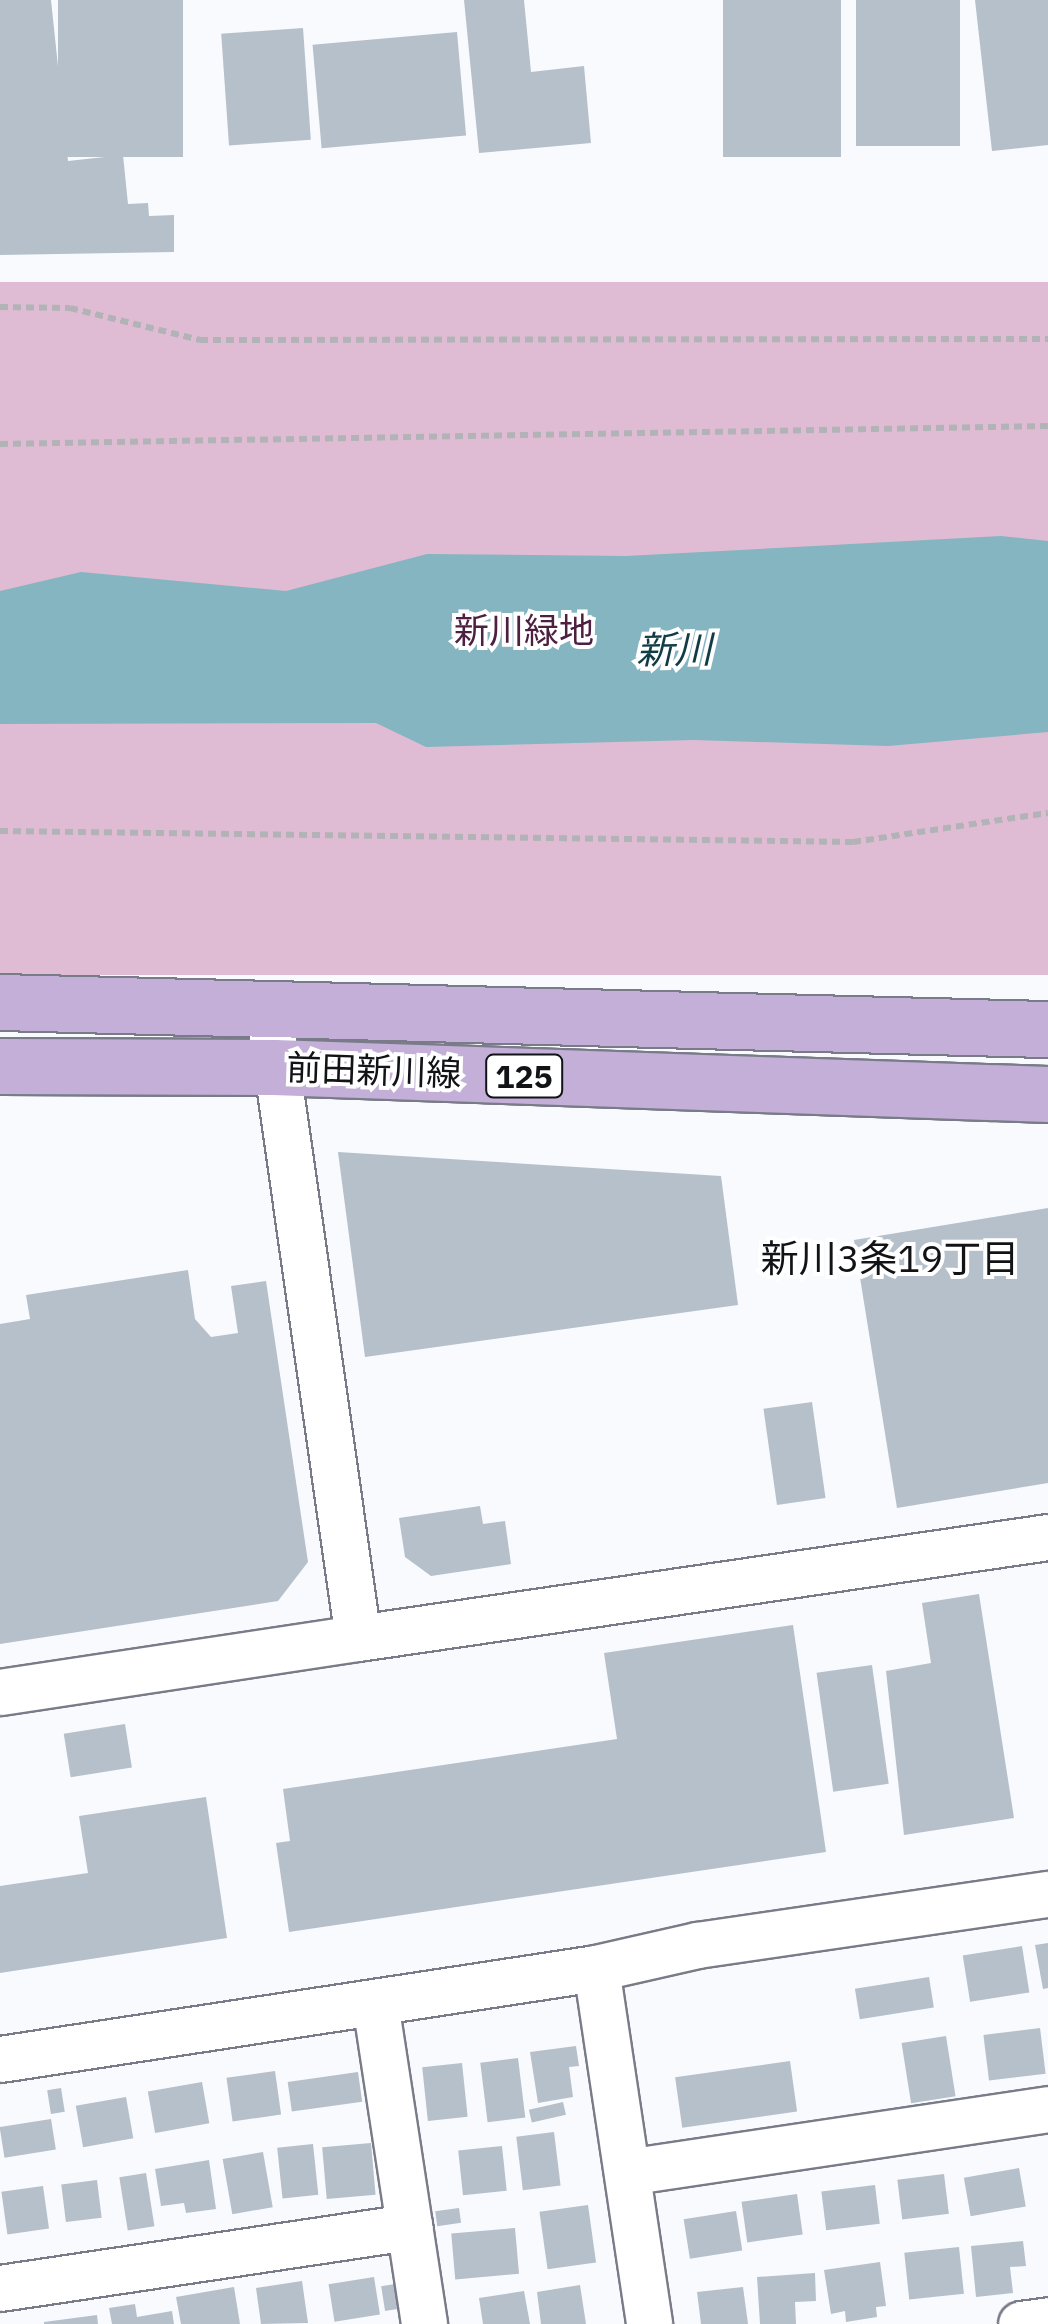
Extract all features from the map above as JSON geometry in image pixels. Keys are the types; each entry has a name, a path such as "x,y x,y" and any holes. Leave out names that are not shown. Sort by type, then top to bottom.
{"main road":[{"name":"前田新川線","path":"0,1002 1048,1029"},
{"name":"前田新川線","path":"0,1066 273,1067 1048,1094"}],"street":[{"path":"268,1006 273,1067 358,1638"},
{"path":"0,1692 1048,1537"},
{"path":"0,2059 596,1968 697,1945 1048,1894"},
{"path":"596,1968 650,2324"},
{"path":"375,2003 424,2324"},
{"path":"627,2172 1048,2109"},
{"path":"0,2288 409,2227"},
{"path":"1020,2324 1048,2320"}],"path":[{"path":"0,307 70,308 200,340 1048,339"},
{"path":"0,444 1048,426"},
{"path":"0,831 853,842 1048,813"}],"green space":[{"name":"新川緑地","path":"0,282 1048,282 1048,975 0,975"}],"water":[{"name":"新川","path":"1001,536 1048,541 1048,732 888,746 694,740 426,747 376,723 0,724 0,591 81,572 286,591 427,554 626,556"}],"building":[{"path":"0,0 51,0 68,161 123,155 128,204 148,203 149,216 174,215 174,252 0,255"},
{"path":"58,0 183,0 183,157 58,157"},
{"path":"464,0 524,0 531,72 584,66 591,143 479,153"},
{"path":"723,0 841,0 841,157 723,157"},
{"path":"856,0 960,0 960,146 856,146"},
{"path":"975,0 1048,0 1048,145 992,151"},
{"path":"303,28 311,140 229,145 221,34"},
{"path":"457,32 466,136 322,148 313,45"},
{"path":"338,1152 721,1176 738,1305 365,1357"},
{"path":"1048,1208 1048,1483 897,1508 854,1240"},
{"path":"188,1270 195,1319 211,1337 238,1333 231,1286 266,1281 308,1562 278,1601 0,1644 0,1324 30,1319 26,1295"},
{"path":"812,1402 825,1498 777,1505 763,1409"},
{"path":"480,1506 483,1524 505,1521 511,1564 431,1576 405,1557 399,1518"},
{"path":"979,1594 1014,1818 904,1835 886,1671 931,1663 922,1603"},
{"path":"793,1625 826,1852 289,1932 276,1843 290,1841 283,1789 617,1739 604,1653"},
{"path":"872,1665 889,1784 833,1792 817,1673"},
{"path":"125,1724 132,1767 71,1777 64,1734"},
{"path":"206,1797 227,1938 0,1973 0,1886 88,1873 79,1816"},
{"path":"1048,1943 1048,1988 1043,1989 1035,1945"},
{"path":"1022,1946 1029,1992 970,2002 963,1955"},
{"path":"929,1977 934,2008 860,2019 855,1989"},
{"path":"1040,2028 1046,2074 989,2081 983,2035"},
{"path":"946,2036 956,2096 911,2103 902,2043"},
{"path":"576,2046 579,2066 569,2067 573,2097 538,2103 530,2052"},
{"path":"518,2058 525,2118 488,2122 480,2063"},
{"path":"790,2061 797,2112 682,2128 675,2077"},
{"path":"462,2063 468,2117 428,2121 422,2067"},
{"path":"275,2071 281,2115 233,2121 226,2078"},
{"path":"358,2072 362,2102 292,2112 288,2082"},
{"path":"202,2082 209,2123 155,2133 148,2092"},
{"path":"61,2088 65,2112 51,2114 47,2090"},
{"path":"126,2097 133,2138 83,2147 76,2106"},
{"path":"563,2102 566,2115 532,2123 529,2110"},
{"path":"51,2119 56,2150 4,2158 0,2127"},
{"path":"554,2132 561,2186 523,2190 516,2137"},
{"path":"371,2143 376,2195 327,2199 322,2147"},
{"path":"313,2144 318,2195 283,2198 277,2148"},
{"path":"502,2146 507,2191 463,2195 458,2151"},
{"path":"263,2152 273,2207 232,2214 223,2159"},
{"path":"209,2160 216,2209 186,2213 184,2203 161,2206 155,2169"},
{"path":"1019,2168 1026,2206 971,2216 964,2178"},
{"path":"146,2173 154,2226 128,2231 119,2177"},
{"path":"944,2174 949,2214 902,2219 897,2180"},
{"path":"97,2180 102,2218 66,2222 61,2184"},
{"path":"875,2185 880,2224 826,2230 821,2192"},
{"path":"43,2186 49,2229 7,2234 1,2192"},
{"path":"797,2194 803,2235 747,2242 742,2202"},
{"path":"588,2205 596,2262 548,2269 539,2212"},
{"path":"459,2208 461,2223 437,2226 435,2211"},
{"path":"736,2211 742,2251 690,2259 684,2219"},
{"path":"515,2228 519,2274 455,2279 451,2234"},
{"path":"1023,2241 1026,2266 1010,2267 1013,2293 976,2297 971,2246"},
{"path":"959,2247 964,2294 909,2299 904,2253"},
{"path":"880,2262 886,2306 876,2307 877,2317 846,2322 845,2311 831,2314 824,2270"},
{"path":"815,2273 816,2301 795,2302 796,2324 760,2324 757,2277"},
{"path":"374,2277 380,2315 335,2322 329,2284"},
{"path":"302,2281 308,2323 261,2324 256,2288"},
{"path":"395,2284 399,2309 385,2311 381,2286"},
{"path":"580,2285 586,2324 541,2324 537,2292"},
{"path":"234,2287 240,2324 181,2324 176,2297"},
{"path":"743,2287 748,2324 701,2324 697,2292"},
{"path":"524,2291 530,2324 483,2324 479,2298"},
{"path":"135,2304 137,2317 172,2311 174,2324 112,2324 109,2308"},
{"path":"97,2315 98,2324 44,2324 44,2322"}],"district":[{"name":"新川3条19丁目","path":"890,1258"}]}
